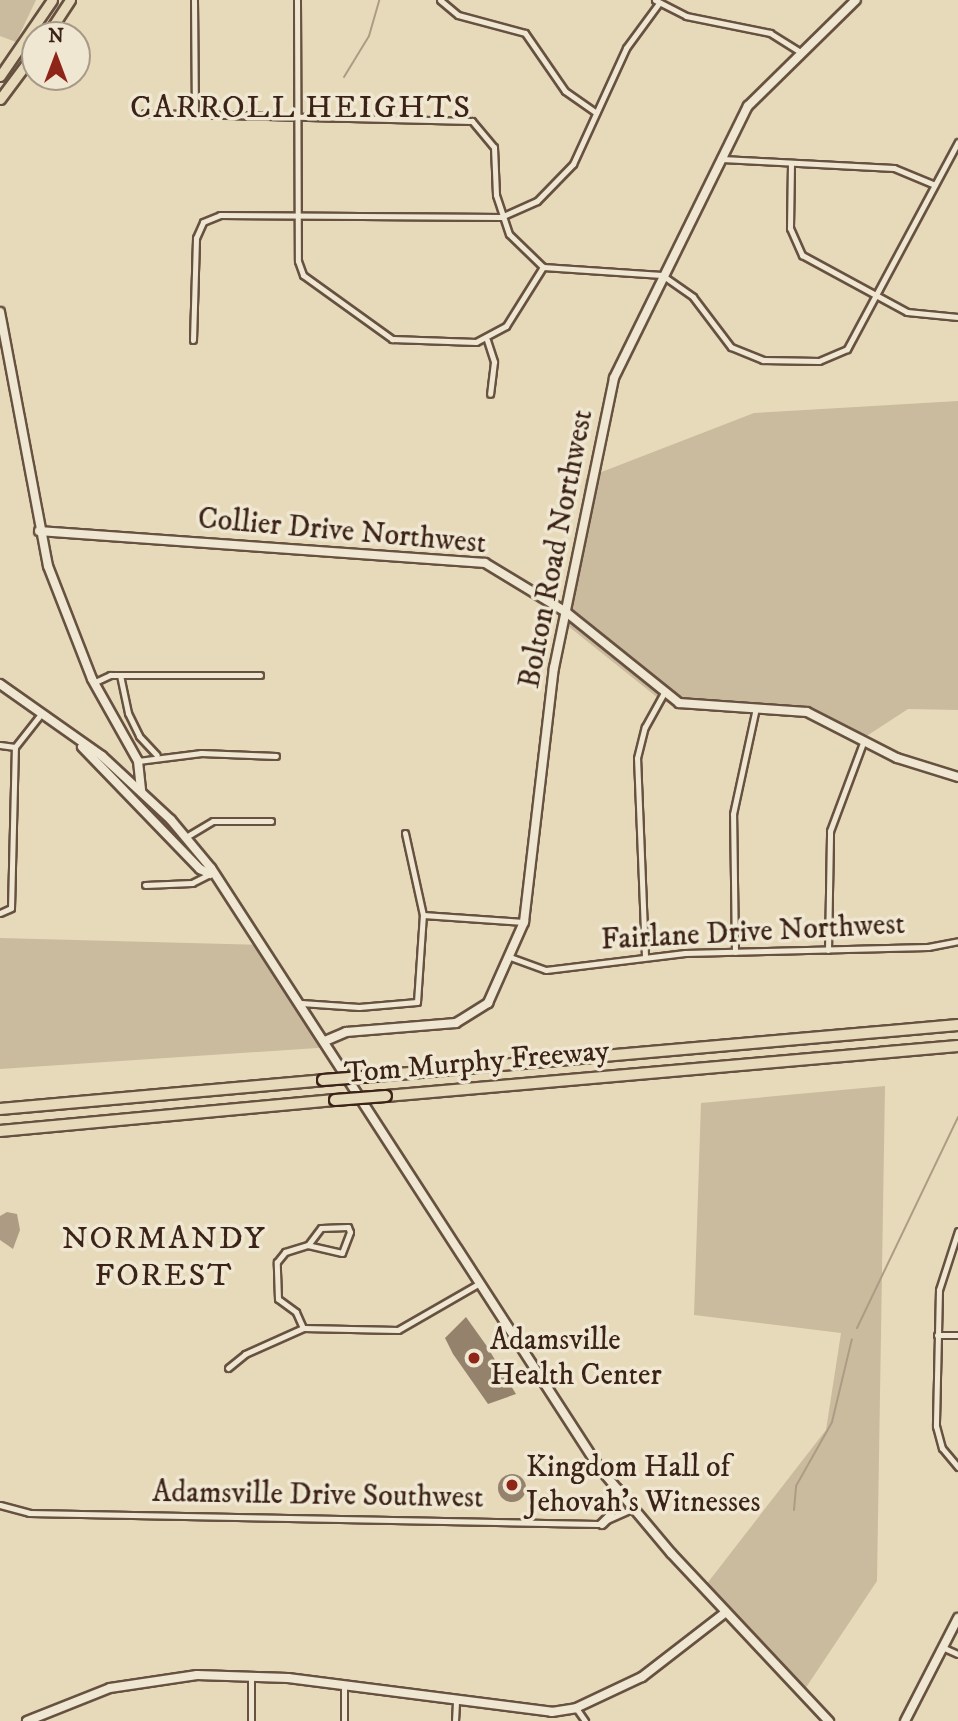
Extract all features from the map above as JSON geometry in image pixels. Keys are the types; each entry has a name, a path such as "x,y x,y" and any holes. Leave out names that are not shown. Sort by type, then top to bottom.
{"highway":[{"name":"Tom Murphy Freeway","path":"0,1109 958,1025"},
{"name":"Tom Murphy Freeway","path":"0,1131 958,1046"}],"main road":[{"path":"0,76 52,0"},
{"path":"56,21 70,0"},
{"name":"Bolton Road Northwest","path":"326,1041 346,1032 470,1019 488,1003 524,922 566,612 614,378 662,275 748,106 800,52 856,0"},
{"path":"0,99 21,71"},
{"path":"0,312 40,531 93,683 138,761 141,791"},
{"name":"Collier Drive Northwest","path":"40,531 485,563 566,612 663,694 697,708 756,708 807,712 897,758 958,776"},
{"path":"0,684 82,747 200,869 210,874"},
{"path":"82,747 102,756 186,837 301,1003 478,1284 617,1489 726,1612 829,1721"},
{"path":"602,1524 613,1509 617,1489"},
{"path":"27,1721 65,1703 155,1679 251,1675 344,1684 530,1712 576,1708 672,1658 726,1612"},
{"path":"905,1721 958,1618"}],"street":[{"path":"194,0 195,114"},
{"path":"297,0 297,216 303,275 380,333 405,341 487,340 506,327 543,267"},
{"path":"440,0 458,15 525,33 565,91 596,113"},
{"path":"193,340 196,238 203,222 220,215 501,217 559,184 626,47 657,2 686,16 770,33 800,52"},
{"path":"145,113 472,121 494,147 501,217 509,234 543,267 662,275 693,297 731,347 762,360 819,361 838,355 853,341 958,142"},
{"path":"721,158 894,168 935,184"},
{"path":"791,164 790,228 796,248 877,296 918,315 958,317"},
{"path":"487,340 494,362 490,394"},
{"path":"120,675 128,713 139,736 157,755"},
{"path":"93,683 120,675 260,675"},
{"path":"645,956 637,758 645,727 663,694"},
{"path":"734,952 733,814 756,708"},
{"path":"0,913 11,908 15,747 41,714"},
{"path":"828,950 830,831 864,740"},
{"path":"0,745 15,747"},
{"path":"138,761 157,755 276,756"},
{"path":"186,837 213,821 271,821"},
{"path":"301,1003 359,1007 417,1002 423,915 405,833"},
{"path":"145,885 192,883 210,874"},
{"path":"423,915 524,922"},
{"name":"Fairlane Drive Northwest","path":"510,957 546,970 645,956 928,947 958,941"},
{"path":"303,1328 296,1312 282,1306 276,1285 281,1256 308,1245 326,1226 350,1232 342,1253 308,1245"},
{"path":"958,1231 940,1280 937,1335 938,1438 958,1467"},
{"path":"229,1368 245,1354 303,1328 398,1330 478,1284"},
{"path":"937,1335 958,1335"},
{"name":"Adamsville Drive Southwest","path":"0,1504 29,1513 602,1524 632,1509"},
{"path":"941,1647 958,1654"},
{"path":"251,1675 251,1721"},
{"path":"344,1684 344,1721"},
{"path":"455,1721 456,1701"},
{"path":"576,1708 584,1721"}],"shaded area":[{"path":"0,0 36,0 26,21 21,21 21,32 16,42 0,36"},
{"path":"958,401 958,710 908,709 859,741 791,709 663,702 563,622 586,478 754,413"},
{"path":"0,938 264,945 332,1047 0,1069"},
{"path":"885,1086 877,1581 799,1698 702,1590 826,1430 841,1333 694,1315 701,1103"},
{"path":"7,1212 17,1214 20,1230 13,1249 0,1240 0,1216"}],"building":[{"name":"Adamsville Health Center","path":"466,1317 516,1394 488,1404 453,1354 445,1338"},
{"name":"Kingdom Hall of Jehovah’s Witnesses","path":"512,1474 522,1478 526,1488 522,1498 512,1502 502,1498 498,1488 502,1478"}],"waterway":[{"path":"344,77 369,36 379,0"},
{"path":"857,1328 958,1117"},
{"path":"794,1510 796,1486 832,1422 852,1339"}],"place":[{"name":"Adamsville Health Center","path":"474,1358"},
{"name":"Kingdom Hall of Jehovah’s Witnesses","path":"512,1485"}],"district":[{"name":"CARROLL HEIGHTS","path":"301,108"},
{"name":"NORMANDY FOREST","path":"164,1258"}]}
